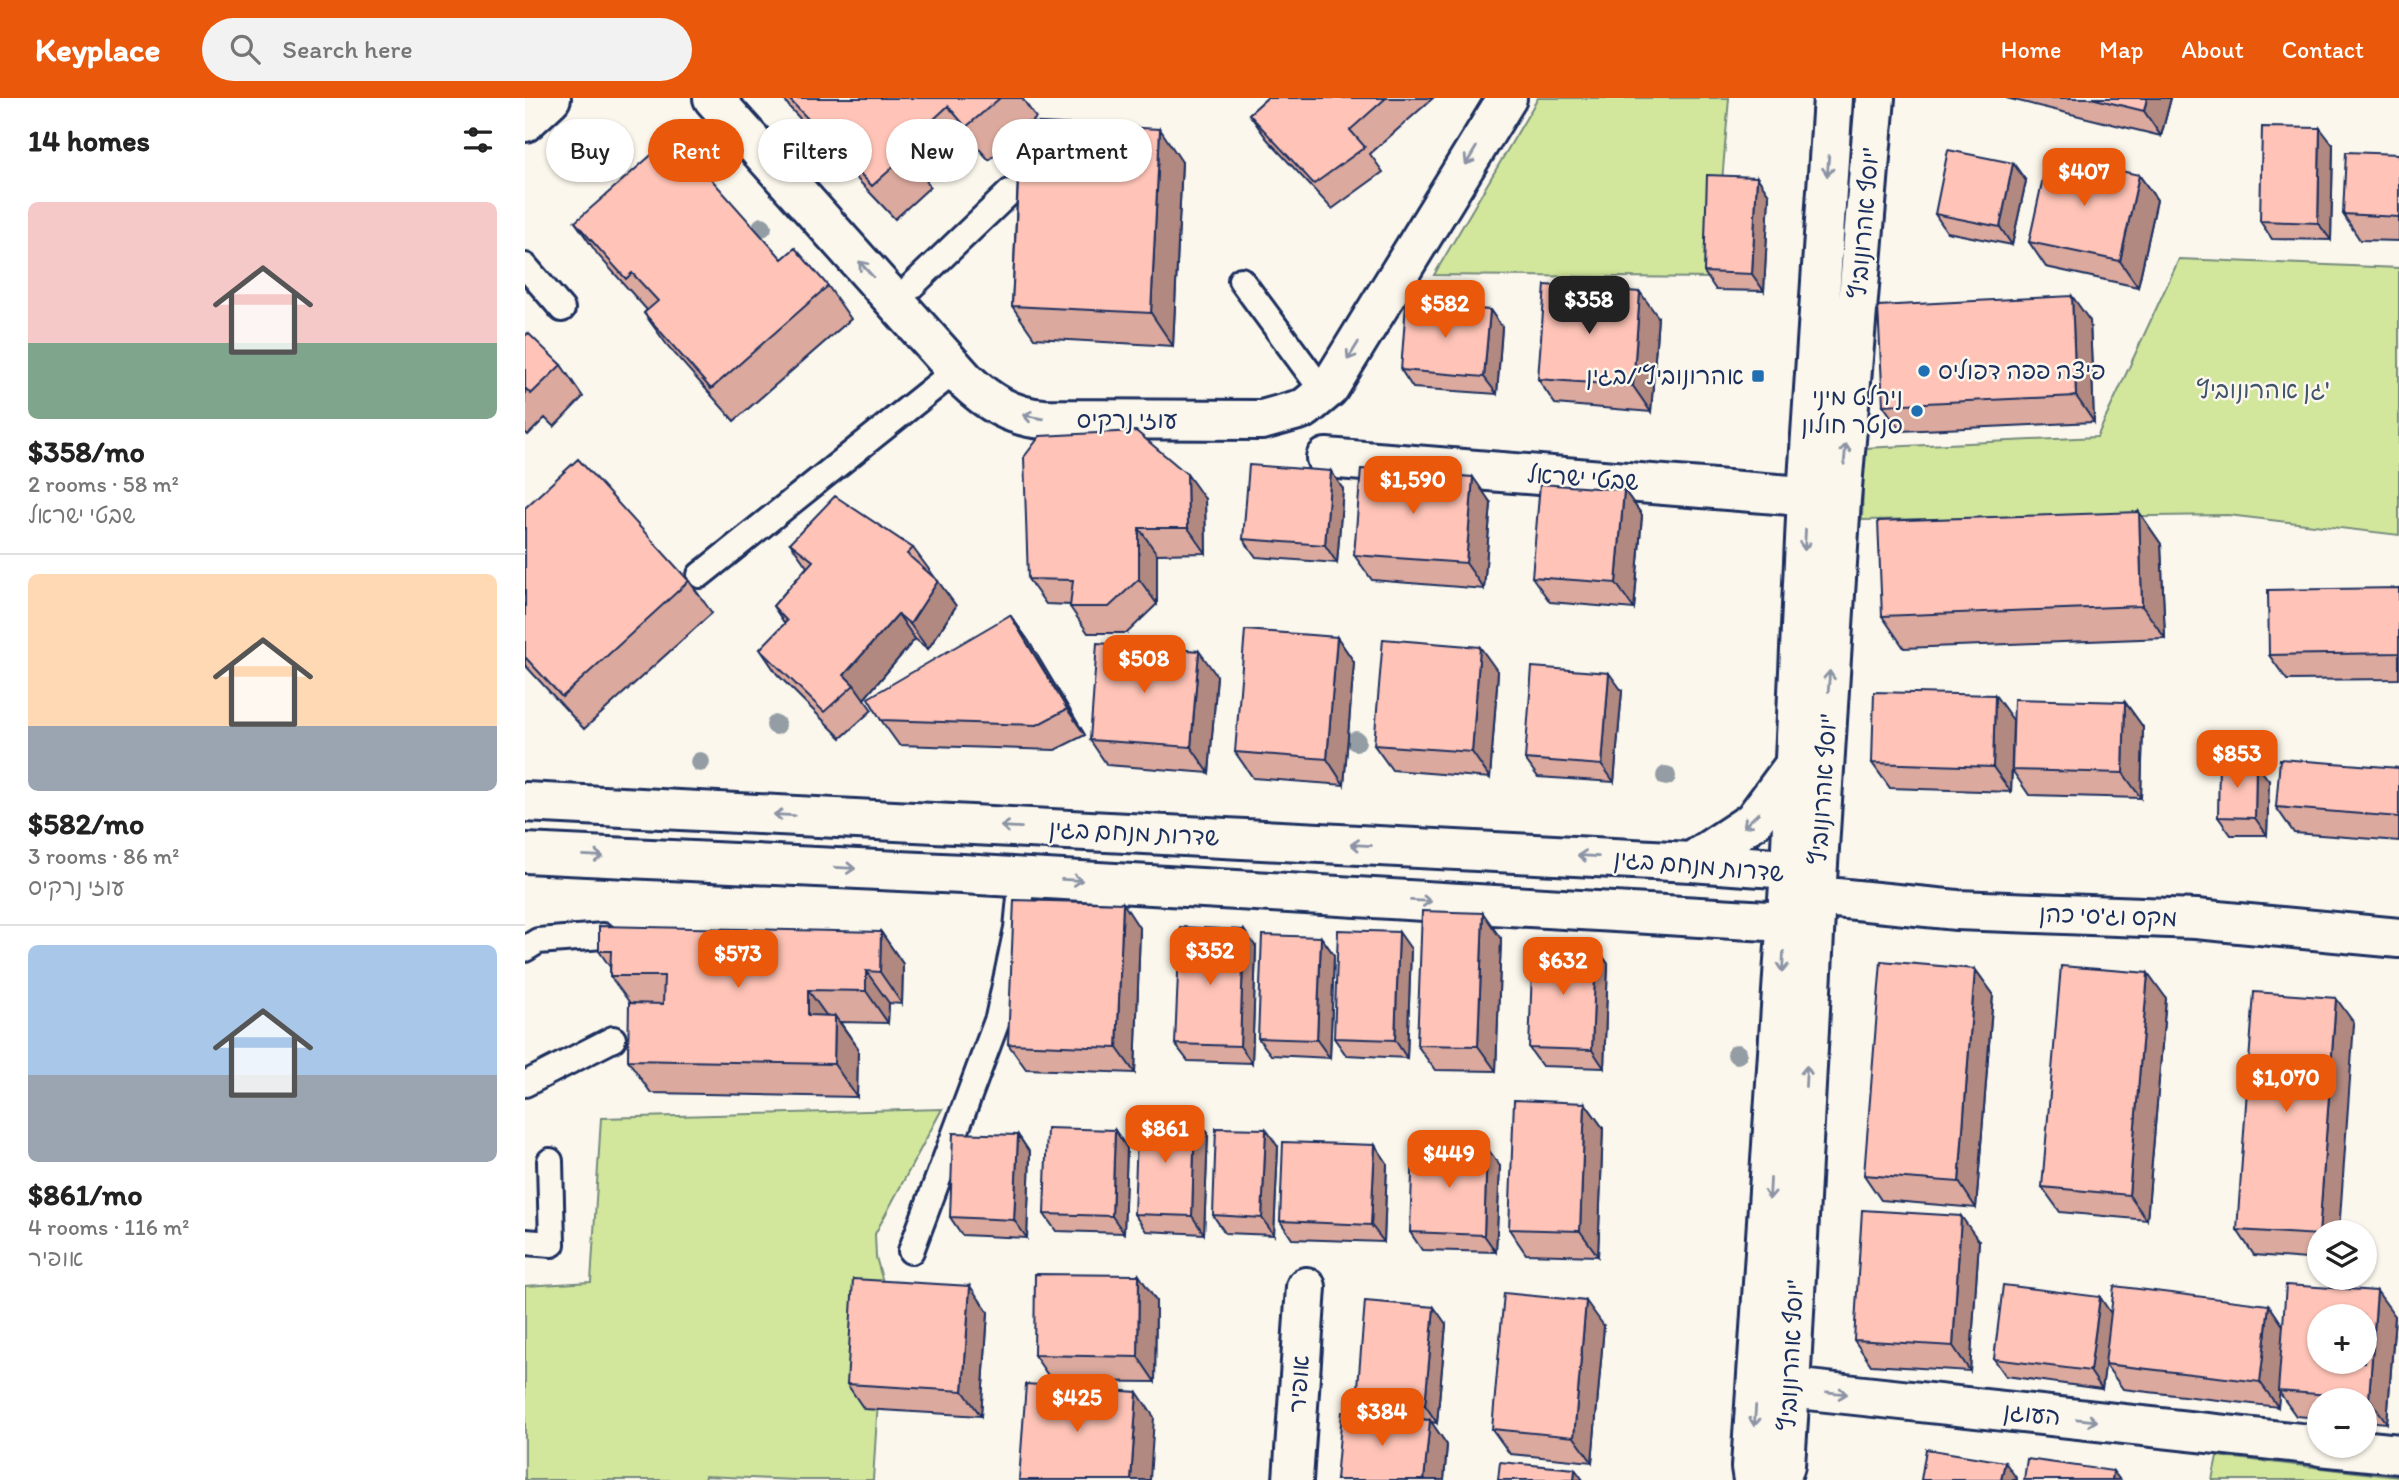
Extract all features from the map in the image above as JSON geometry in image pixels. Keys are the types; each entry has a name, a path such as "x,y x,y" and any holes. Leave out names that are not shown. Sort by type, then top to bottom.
{"street":[{"path":"525,122 551,98"},
{"name":"עוזי נרקיס","path":"713,98 956,370 975,390 995,404 1014,413 1044,419 1262,420 1296,412 1325,394 1507,98"},
{"name":"יוסף אהרונוביץ'","path":"1780,1480 1785,1465 1790,1388 1816,896 1833,98"},
{"name":"יוסף אהרונוביץ'","path":"1753,1480 1751,1467 1790,869 1793,766 1875,98"},
{"name":"שבטי ישראל","path":"1326,458 1824,498"},
{"path":"1691,862 1753,821 1793,766"},
{"name":"שדרות מנחם בגין","path":"525,802 1790,869 1816,896 1785,922 1022,877 525,853"},
{"name":"מקס וג'סי כהן","path":"1816,896 1957,910 2196,919 2399,938"},
{"name":"אופיר","path":"1293,1480 1305,1287"},
{"path":"1760,1354 1790,1388"},
{"name":"העוגן","path":"1790,1388 2307,1445"},
{"name":"העוגן","path":"2377,1452 2399,1454"}],"lane":[{"path":"895,302 1010,192"},
{"path":"525,266 562,309"},
{"path":"1241,281 1325,394"},
{"path":"700,575 956,370"},
{"path":"911,1251 998,1018 1017,928 1022,877"},
{"path":"525,949 538,941 603,936"},
{"path":"525,1084 614,1039"},
{"path":"525,1242 552,1244 550,1161"}],"green space":[{"path":"1538,98 1729,98 1714,278 1434,275"},
{"name":"גן אהרונוביץ'","path":"2179,259 2399,268 2399,535 2228,515 1862,520 1864,448 2097,437"},
{"path":"942,1109 875,1234 876,1257 885,1289 873,1480 705,1476 704,1480 525,1480 525,1286 591,1282 601,1118"},
{"path":"2217,1456 2399,1477 2399,1480 2212,1480"}],"building":[{"path":"788,98 1000,98 975,119 959,119 948,106 934,119 886,119 886,174 872,186 868,182 872,182 872,119 808,119"},
{"path":"1267,98 1386,98 1350,130 1365,147 1314,184 1249,114"},
{"path":"2091,98 2147,98 2144,111"},
{"path":"2262,127 2320,128 2318,223 2260,221"},
{"path":"1152,129 1160,129 1151,313 1012,306 1018,182 1152,182"},
{"path":"1948,150 2013,163 2000,227 1935,214"},
{"path":"2346,152 2399,154 2399,217 2343,214"},
{"path":"2048,155 2139,175 2120,261 2029,242"},
{"path":"648,158 648,182 714,182 782,259 795,248 828,286 711,389 644,313 658,301 632,273 626,279 575,222 621,182 634,182 634,170"},
{"path":"1707,175 1757,177 1752,274 1704,272"},
{"path":"1545,285 1640,292 1633,386 1538,379"},
{"path":"2072,296 2076,396 1883,405 1878,306"},
{"path":"1406,304 1490,310 1484,377 1401,370"},
{"path":"528,333 561,365 531,394 525,388 525,336"},
{"path":"1136,431 1187,474 1188,528 1139,528 1139,579 1109,607 1070,607 1073,580 1028,579 1024,457 1040,436"},
{"path":"578,459 689,581 562,697 525,657 525,508"},
{"path":"1249,465 1331,471 1325,545 1243,539"},
{"path":"1361,469 1473,477 1466,563 1354,555"},
{"path":"1540,484 1624,490 1616,583 1532,577"},
{"path":"835,496 913,548 907,554 938,581 910,624 898,614 844,675 854,685 824,712 760,649 787,621 773,606 813,561 790,543"},
{"path":"2139,512 2142,606 1882,616 1878,521"},
{"path":"2399,588 2399,653 2269,655 2268,590"},
{"path":"1010,615 1067,709 1037,725 881,720 868,698"},
{"path":"1245,630 1337,637 1327,759 1235,752"},
{"path":"1383,639 1480,647 1472,752 1374,745"},
{"path":"1097,643 1199,651 1191,747 1090,740"},
{"path":"1532,667 1609,673 1602,765 1525,759"},
{"path":"1874,692 1995,695 1993,767 1872,763"},
{"path":"2014,699 2125,702 2123,773 2012,770"},
{"path":"2280,759 2399,768 2399,817 2276,807"},
{"path":"2219,762 2256,763 2255,818 2218,817"},
{"path":"1014,900 1123,903 1117,1048 1008,1044"},
{"path":"1422,911 1483,913 1478,1046 1417,1045"},
{"path":"599,926 881,932 880,972 866,971 866,991 808,990 808,1015 835,1016 834,1064 628,1060 629,1003 663,1004 664,976 610,976 611,951 599,951"},
{"path":"1180,927 1244,930 1240,1046 1175,1044"},
{"path":"1338,930 1399,932 1395,1040 1334,1038"},
{"path":"1262,935 1321,937 1317,1040 1258,1038"},
{"path":"1533,944 1596,946 1592,1050 1529,1048"},
{"path":"1881,961 1975,969 1959,1182 1864,1175"},
{"path":"2061,966 2148,973 2129,1195 2042,1187"},
{"path":"2254,992 2336,998 2320,1220 2307,1220 2307,1234 2237,1230"},
{"path":"1514,1100 1585,1103 1580,1231 1509,1229"},
{"path":"1138,1113 1195,1116 1192,1216 1134,1214"},
{"path":"1047,1128 1115,1130 1112,1216 1044,1214"},
{"path":"1216,1128 1266,1129 1262,1218 1213,1215"},
{"path":"953,1133 1018,1135 1014,1220 950,1217"},
{"path":"1283,1142 1375,1145 1371,1225 1280,1221"},
{"path":"1413,1146 1487,1148 1484,1235 1410,1232"},
{"path":"1862,1210 1961,1216 1953,1346 1854,1340"},
{"path":"1035,1274 1139,1275 1138,1357 1034,1355"},
{"path":"853,1279 970,1286 963,1391 847,1384"},
{"path":"2003,1285 2100,1297 2090,1371 1994,1359"},
{"path":"2286,1285 2307,1286 2307,1290 2377,1291 2376,1304 2307,1304 2307,1374 2371,1374 2370,1388 2307,1388 2307,1393 2278,1391"},
{"path":"2114,1286 2269,1305 2260,1382 2105,1364"},
{"path":"1504,1293 1586,1301 1574,1437 1492,1429"},
{"path":"1365,1301 1434,1307 1425,1405 1357,1399"},
{"path":"1026,1384 1137,1392 1131,1480 1019,1480"},
{"path":"1342,1412 1430,1420 1424,1480 1336,1480"},
{"path":"1926,1449 2005,1462 2001,1480 1921,1480"},
{"path":"2027,1459 2113,1471 2112,1480 2024,1480"},
{"path":"1500,1462 1575,1469 1574,1480 1498,1480"}],"place":[{"name":"פיצה פפה דפוליס","path":"1924,371"},
{"name":"אהרונוביץ׳/בגין","path":"1758,376"},
{"name":"נירלט מיני סנטר חולון","path":"1917,411"}]}
